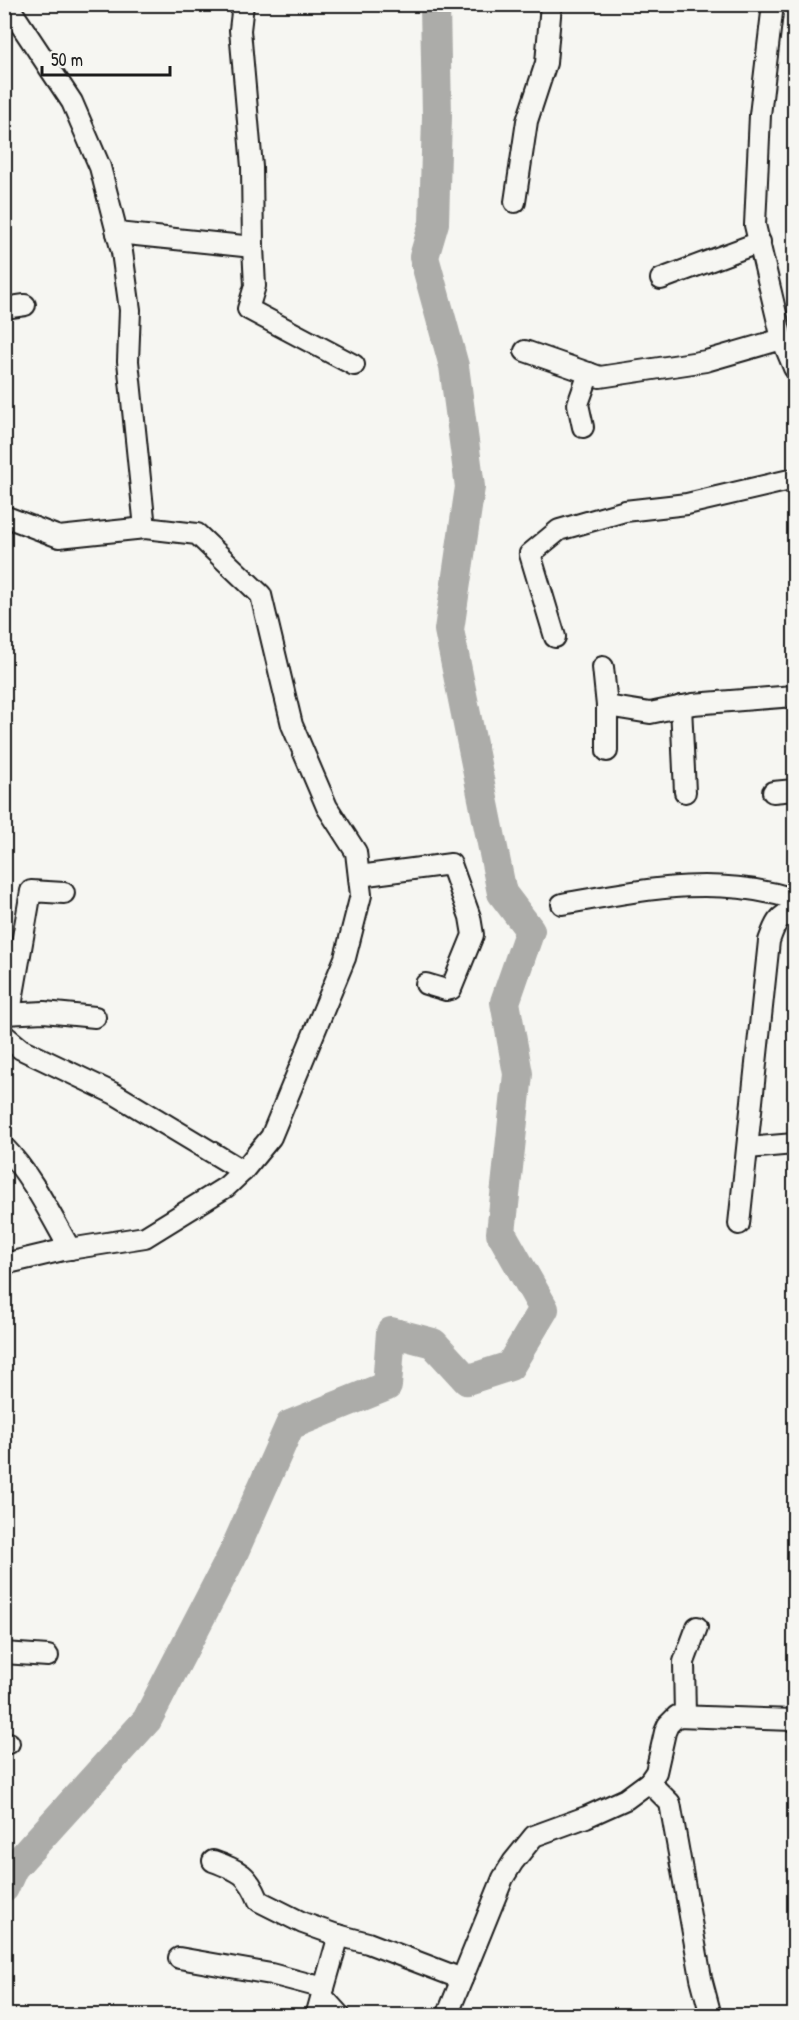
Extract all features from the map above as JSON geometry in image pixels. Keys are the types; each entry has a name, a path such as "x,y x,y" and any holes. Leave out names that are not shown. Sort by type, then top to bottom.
{"street":[{"path":"7,4 72,102 100,167 122,252 130,310 128,361 145,528"},
{"path":"243,4 240,30 252,166 255,286 248,309 354,365"},
{"path":"515,202 526,121 546,63 551,4"},
{"path":"772,4 760,115 755,225 782,339 795,369"},
{"path":"117,233 253,247"},
{"path":"661,279 760,242"},
{"path":"4,308 25,305"},
{"path":"525,351 600,377 706,361 782,339"},
{"path":"583,427 578,404 589,373"},
{"path":"555,637 530,554 559,531 625,511 687,504 795,479"},
{"path":"4,516 59,537 145,528 197,534 261,595 292,725 327,807 356,852 361,895 345,958 271,1137 243,1171 226,1187 145,1237 70,1249 4,1264"},
{"path":"603,668 607,706 607,752"},
{"path":"607,706 650,713 681,706 795,696"},
{"path":"681,706 685,792"},
{"path":"773,792 795,790"},
{"path":"359,876 452,864 470,917 473,935 451,989 446,990 426,984"},
{"path":"562,904 656,888 698,885 723,886 795,899"},
{"path":"64,893 31,891 7,1013 44,1012 94,1017"},
{"path":"739,1224 769,941 775,924 782,916 795,910"},
{"path":"4,1035 21,1049 115,1094 243,1171"},
{"path":"748,1148 795,1144"},
{"path":"4,1147 14,1157 38,1192 70,1249"},
{"path":"685,1716 684,1662 697,1627"},
{"path":"4,1653 48,1656"},
{"path":"447,2016 503,1878 534,1836 626,1799 649,1782 656,1772 668,1725 677,1716 795,1720"},
{"path":"649,1782 670,1803 701,1978 711,2016"},
{"path":"213,1861 236,1870 252,1883 259,1901 303,1923 368,1943 462,1978"},
{"path":"316,2016 339,1935"},
{"path":"179,1958 271,1974 323,1992 340,2016"}],"waterway":[{"path":"4,1888 13,1868 147,1720 232,1556 290,1425 387,1386 391,1332 433,1343 467,1380 510,1366 544,1309 501,1233 518,1074 505,1002 530,930 502,893 449,630 470,487 454,366 424,257 434,223 437,117 435,4"}]}
